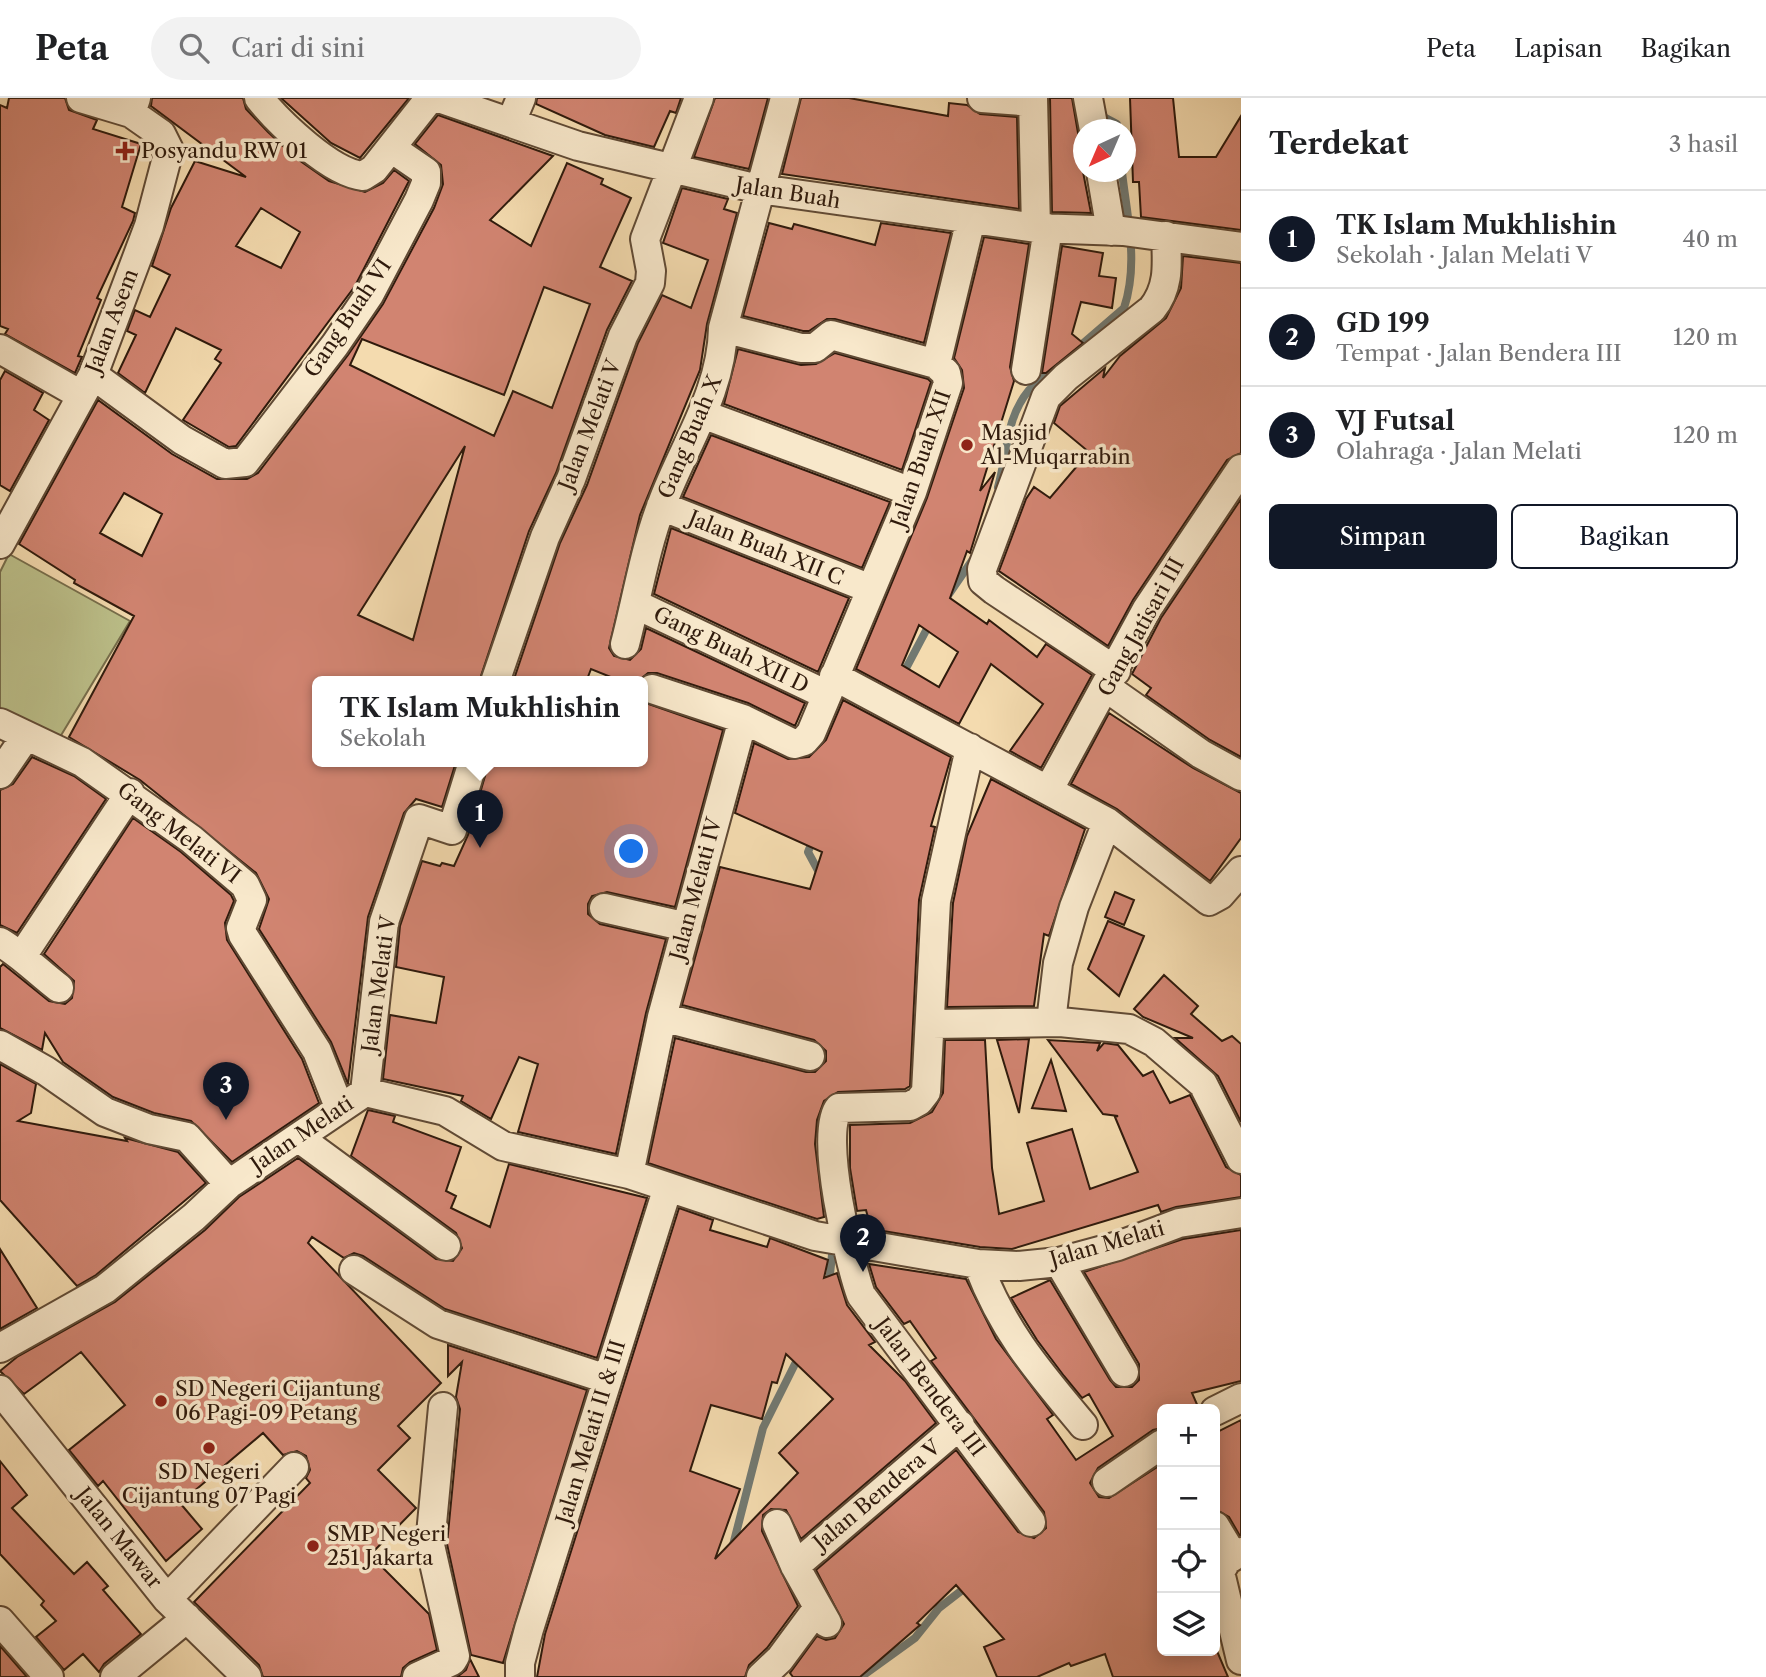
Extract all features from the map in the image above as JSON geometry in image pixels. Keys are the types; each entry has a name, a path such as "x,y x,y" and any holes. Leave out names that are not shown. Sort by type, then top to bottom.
{"street":[{"name":"Jalan Asem","path":"0,544 87,385 149,226 168,162 169,150 161,134 133,105 81,98"},
{"path":"259,98 271,114 304,142 352,175 370,172 424,102 430,98"},
{"name":"Jalan Melati V","path":"497,676 544,537 571,479 623,336 650,283 651,271 645,239 699,98"},
{"name":"Gang Buah X","path":"625,644 661,506 702,414 723,358 723,328 785,98"},
{"path":"982,98 1033,100 1042,228 1026,370"},
{"path":"1088,98 1092,119"},
{"name":"Jalan Buah","path":"452,100 516,110 578,146 759,190 1042,228 1137,233 1241,247"},
{"name":"Gang Buah VI","path":"87,385 225,464 245,462 369,295 419,200 426,183 426,172 391,148"},
{"path":"1107,182 1166,281 1162,298 1152,309 1053,388 1037,419 982,569 983,581 1201,754 1241,776"},
{"name":"Jalan Buah XII","path":"830,686 912,492 948,383 946,373 936,365 971,219"},
{"path":"723,328 801,348 814,348 831,335 936,365"},
{"path":"0,349 87,385"},
{"path":"702,414 912,492"},
{"name":"Gang Jatisari III","path":"1049,789 1169,573 1241,469"},
{"name":"Jalan Buah XII C","path":"661,506 871,589"},
{"name":"Gang Buah XII D","path":"635,604 830,686"},
{"path":"652,689 743,719 794,744 804,741 811,733 830,686 889,705 1049,789 1107,822 1209,901 1220,895 1241,871"},
{"name":"Jalan Melati IV","path":"629,1174 662,1017 743,719"},
{"name":"Gang Melati VI","path":"0,723 82,762 130,793 191,839 249,889 252,900 241,928 243,935 317,1051 339,1107"},
{"path":"0,774 26,736"},
{"name":"Jalan Bendera III","path":"970,748 936,901 932,1024 926,1092 919,1101 910,1106 844,1106 832,1119 832,1170 849,1264 861,1296 1031,1522"},
{"name":"Jalan Melati V","path":"365,1092 384,922 419,818 452,830 471,767"},
{"path":"59,988 11,949 130,793"},
{"path":"1051,1022 1058,963 1074,907 1107,822"},
{"path":"604,908 687,927"},
{"path":"662,1017 810,1056"},
{"path":"932,1024 1051,1022 1129,1029 1154,1042 1203,1084 1241,1159"},
{"path":"0,1045 46,1071 105,1112 149,1129 187,1138 229,1184"},
{"name":"Jalan Melati","path":"0,1348 104,1289 194,1217 229,1184 299,1138 339,1107 365,1092 445,1111 480,1135 503,1146 629,1174 815,1236 846,1244 978,1264 1020,1266 1059,1262 1118,1246 1179,1223 1241,1213"},
{"path":"299,1138 446,1246"},
{"name":"Jalan Melati II & III","path":"520,1677 520,1663 529,1629 668,1187"},
{"path":"1059,1262 1124,1372"},
{"path":"978,1264 992,1303 1030,1362 1083,1425"},
{"path":"354,1269 438,1324 607,1379"},
{"name":"Jalan Mawar","path":"0,1391 177,1608 247,1677"},
{"path":"1220,1408 1241,1398"},
{"path":"417,1677 452,1661 455,1656 430,1545 443,1407"},
{"name":"Jalan Bendera V","path":"794,1566 960,1425"},
{"path":"1107,1482 1157,1447"},
{"path":"115,1677 177,1608 294,1467"},
{"path":"761,1677 822,1616 794,1566 777,1524"},
{"path":"1226,1545 1220,1572 1240,1650"},
{"path":"0,1621 49,1677"}],"green space":[{"path":"9,554 130,621 60,737 0,712 0,572"}],"building":[{"path":"9,98 65,98 69,110 97,120 93,129 141,144 122,207 135,213 133,221 97,298 101,300 78,356 82,357 75,373 5,334 8,329 0,326 0,105 7,108"},
{"path":"152,98 243,98 246,109 268,132 296,158 329,181 365,192 383,183 394,170 409,181 355,286 236,446 229,447 183,420 221,363 215,359 221,350 176,328 145,393 118,373 136,335 127,331 135,310 150,317 170,275 152,266 171,208 195,161 246,177 151,106","holes":["261,208 300,232 281,268 236,246"]},
{"path":"281,98 409,98 360,158 331,143"},
{"path":"537,98 681,98 676,113 670,111 654,147 605,135 536,104"},
{"path":"715,98 768,98 749,169 694,157"},
{"path":"801,98 849,98 948,116 949,103 967,105 980,114 1017,117 1019,209 782,174"},
{"path":"1050,98 1072,98 1076,119 1073,119 1073,182 1085,182 1091,213 1052,212"},
{"path":"1130,98 1173,98 1179,157 1216,157 1241,116 1241,230 1141,217 1139,182 1136,182 1136,119 1131,119"},
{"path":"438,115 553,156 490,220 531,246 567,163 603,179 601,184 631,198 600,267 632,281 607,330 556,473 529,531 481,676 312,676 312,767 454,767 442,807 416,799 404,813 368,917 348,1084 331,1042 259,929 269,899 256,873 140,780 69,737 134,616 74,583 75,580 19,544 98,400 172,454 217,479 247,479 258,473 348,355 383,304 434,208 443,184 441,165 415,144","holes":["544,287 590,304 552,408 513,391 494,436 350,365 362,339 504,395","465,446 413,640 358,615","124,493 162,514 142,556 100,533"]},
{"path":"682,188 728,199 724,209 737,213 707,324 700,370 640,515 609,648 614,656 630,660 641,649 646,628 805,703 795,726 748,703 657,673 644,676 608,676 591,669 588,676 515,676 560,543 587,485 638,343 662,295 691,308 708,260 663,243"},
{"path":"769,223 792,229 794,224 875,245 881,223 951,233 924,343 835,319 827,319 809,331 803,331 743,316"},
{"path":"984,237 1029,244 1010,367 1014,381 980,491 995,472 970,553 967,551 950,598 987,624 989,620 1037,657 1046,644 1092,675 1041,768 1010,751 1043,704 991,664 959,724 856,669 927,498 964,388 962,370 954,358","holes":["919,625 958,652 939,687 902,665"]},
{"path":"1062,246 1103,253 1099,276 1116,278 1112,308 1081,302 1072,334 1083,343 1046,373 1042,373"},
{"path":"1183,256 1241,263 1241,453 1227,460 1133,600 1108,646 999,571 1026,499 1034,487 1050,498 1089,452 1054,423 1060,406 1105,368 1103,378 1120,356 1166,318 1181,288"},
{"path":"738,349 801,365 816,364 835,353 928,379 931,382 902,470 724,404"},
{"path":"5,371 43,393 34,410 49,420 10,491 0,485 0,380"},
{"path":"711,435 890,502 862,568 683,497"},
{"path":"1241,499 1241,757 1210,740 1146,695 1151,688 1132,674 1161,618"},
{"path":"671,528 849,598 818,672 654,594"},
{"path":"843,700 951,757 931,826 935,827 919,900 910,1086 905,1089 838,1092 824,1101 817,1120 815,1144 824,1217 817,1219 648,1163 675,1038 806,1072 815,1072 826,1061 826,1051 814,1040 682,1005 720,867 810,889 822,852 735,813 754,743 788,759 809,757 826,740"},
{"path":"648,704 723,730 675,907 607,892 592,896 588,904 588,914 600,924 666,939 646,1013 616,1154 518,1132 538,1064 519,1057 491,1119 461,1101 463,1096 383,1079 390,1015 436,1023 444,977 396,967 400,926 422,861 440,866 442,863 454,866 468,835 488,767 648,767"},
{"path":"1109,713 1193,768 1241,793 1241,838 1210,881 1117,809 1071,784"},
{"path":"32,757 74,776 106,799 17,933 0,925 0,790 13,784"},
{"path":"991,779 1085,829 1049,936 1044,934 1034,1006 947,1007 953,903 967,836"},
{"path":"133,818 181,852 231,895 234,901 225,923 227,940 302,1059 319,1103 232,1162 191,1121 154,1113 113,1097 63,1062 45,1033 42,1050 0,1028 0,967 3,964 49,1001 65,1004 72,998 74,981 44,954"},
{"path":"1115,892 1134,900 1124,925 1105,917"},
{"path":"1108,921 1144,936 1119,996 1088,969"},
{"path":"1164,975 1198,1006 1191,1014 1222,1041 1232,1036 1241,1044 1241,1122 1218,1076 1175,1038 1193,1038 1143,1017 1134,1009"},
{"path":"1029,1039 1019,1113 997,1040"},
{"path":"945,1040 985,1040 992,1168 999,1214 1044,1201 1027,1143 1072,1129 1090,1189 1138,1172 1115,1117 1118,1116 1103,1114 1048,1040 1100,1043 1097,1051 1104,1043 1118,1045 1143,1076 1153,1071 1170,1103 1190,1095 1226,1167 1241,1175 1241,1197 1176,1207 1161,1212 1158,1205 1012,1249 980,1247 871,1229 866,1210 857,1211 850,1168 850,1125 910,1123 932,1112 943,1093"},
{"path":"1051,1060 1066,1111 1032,1108"},
{"path":"0,1064 36,1084 31,1113 18,1121 127,1141 125,1138 178,1152 206,1183 96,1275 77,1286 0,1200"},
{"path":"368,1110 395,1116 393,1122 461,1147 446,1191 456,1196 451,1208 490,1227 509,1164 647,1198 597,1358 445,1309 363,1256 354,1253 344,1258 312,1237 308,1243 441,1383 398,1426 410,1438 378,1470 416,1508 370,1555 429,1614 437,1650 410,1662 403,1668 401,1677 263,1677 259,1665 194,1602 310,1483 306,1478 310,1470 306,1456 297,1451 283,1455 263,1433 180,1503 202,1529 166,1561 103,1481 98,1486 69,1450 125,1405 81,1352 24,1394 0,1371 17,1357 115,1302 205,1230 239,1197 298,1158 436,1259 453,1261 462,1248 456,1233 351,1156"},
{"path":"679,1208 713,1220 710,1230 767,1247 770,1238 828,1260 824,1278 837,1273 847,1305 875,1342 869,1345 905,1381 936,1423 801,1539 786,1510 771,1509 763,1515 762,1531 798,1606 767,1648 749,1665 745,1677 537,1677 545,1634","holes":["786,1354 833,1399 779,1453 798,1473 715,1559 740,1489 690,1471 711,1405 762,1419 772,1382 777,1383"]},
{"path":"1241,1230 1241,1381 1192,1393 1197,1404 1157,1404 1157,1429 1098,1468 1090,1483 1099,1497 1109,1498 1157,1467 1157,1656 1219,1656 1228,1677 1113,1677 1105,1654 1071,1666 1069,1663 1037,1677 997,1677 984,1647 1004,1639 956,1585 917,1623 920,1625 860,1677 793,1677 790,1673 817,1636 826,1640 835,1638 844,1624 816,1570 956,1450 1018,1532 1034,1538 1046,1528 1044,1512 931,1361 936,1358 910,1321 904,1324 876,1287 869,1264 966,1279 996,1339 1053,1415 1047,1419 1076,1460 1113,1436 1089,1394 1082,1398 1064,1376 1011,1298 1050,1280 1110,1380 1116,1387 1132,1387 1139,1380 1139,1364 1084,1272 1183,1239"},
{"path":"0,1249 37,1308 0,1329"},
{"path":"448,1345 587,1390 503,1663 471,1655 447,1544 460,1409 456,1397 462,1362 448,1376"},
{"path":"1241,1420 1240,1536 1229,1517 1220,1512 1220,1430"},
{"path":"0,1461 27,1495 12,1508 74,1574 87,1562 108,1586 103,1590 141,1634 104,1664 99,1672 83,1654 64,1670 36,1637 56,1621 41,1605 44,1601 0,1554"},
{"path":"0,1646 27,1677 0,1677"},
{"path":"470,1659 479,1677 457,1677 466,1670"}],"waterway":[{"path":"1100,115 1108,119"},
{"path":"998,487 1011,424 1021,401 1029,390 1124,308 1131,274 1131,257 1123,182"},
{"path":"947,597 973,559"},
{"path":"874,729 930,623"},
{"path":"814,837 808,852 821,876"},
{"path":"819,1106 820,1135"},
{"path":"829,1284 833,1245"},
{"path":"732,1549 763,1428 800,1354"},
{"path":"861,1677 915,1638 939,1608 970,1584"}],"place":[{"name":"Posyandu RW 01","path":"125,151"},
{"name":"Masjid Al-Muqarrabin","path":"967,445"},
{"name":"TK Islam Mukhlishin","path":"480,848"},
{"name":"VJ Futsal","path":"226,1120"},
{"name":"GD 199","path":"863,1272"},
{"name":"SD Negeri Cijantung 06 Pagi-09 Petang","path":"161,1401"},
{"name":"SD Negeri Cijantung 07 Pagi","path":"209,1448"},
{"name":"SMP Negeri 251 Jakarta","path":"313,1546"}]}
